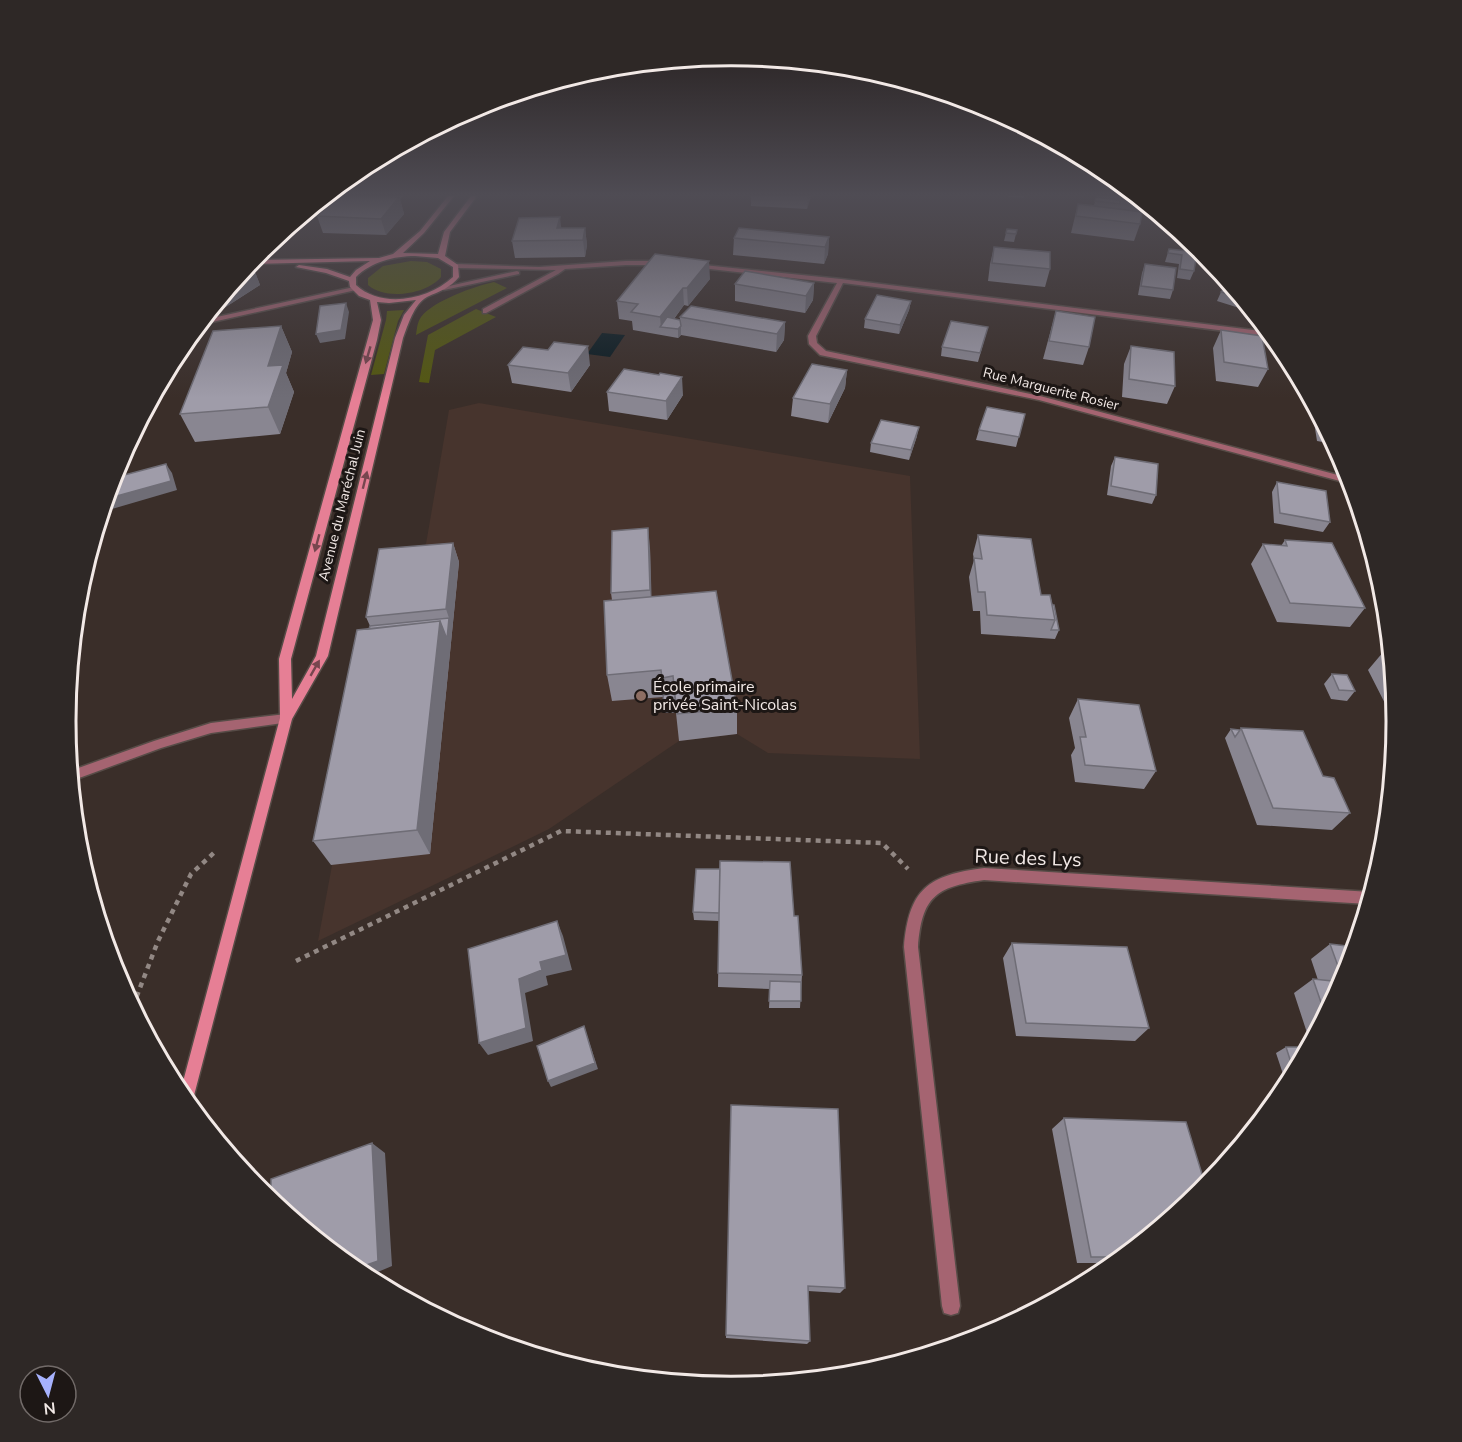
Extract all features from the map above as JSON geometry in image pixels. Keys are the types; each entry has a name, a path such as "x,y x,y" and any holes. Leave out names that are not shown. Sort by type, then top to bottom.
{"main road":[{"path":"264,263 327,271 373,298 393,300 422,297 444,288 456,277 456,266 451,263"},
{"path":"353,285 360,270 374,263"},
{"name":"Avenue du Maréchal Juin","path":"189,1089 286,719 322,656 399,338 408,315 422,297"},
{"name":"Avenue du Maréchal Juin","path":"286,719 285,658 373,340 377,320 373,298"}],"street":[{"path":"444,288 539,269 621,263"},
{"path":"639,263 669,264"},
{"path":"681,265 841,281 1259,334"},
{"path":"456,266 539,269"},
{"path":"486,310 556,273 562,267"},
{"name":"Rue Marguerite Rosier","path":"841,281 812,336 813,344 823,352 1040,398 1339,478"},
{"path":"213,320 353,285"},
{"path":"78,773 158,744 211,728 286,719"},
{"name":"Rue des Lys","path":"930,890 966,876 984,874 1362,897"},
{"path":"930,890 917,909 912,927 911,947 951,1306"}],"path":[{"path":"296,961 561,831 882,843 930,890"},
{"path":"137,996 158,942 191,874 223,844"}],"shaded area":[{"path":"398,263 430,263 441,269 441,277 435,283 416,291 385,293 368,285 368,278 383,266"},
{"path":"494,282 507,288 416,335 421,317 435,305 476,287"},
{"path":"476,309 496,317 435,350 429,383 419,382 428,335"},
{"path":"404,310 398,321 384,374 371,375 387,311"},
{"path":"602,333 625,335 610,357 587,354"},
{"name":"École primaire privée Saint-Nicolas","path":"479,403 910,476 920,759 768,753 737,734 679,741 549,829 318,941 387,568 426,544 449,410"}],"building":[{"path":"647,263 707,263 687,288 683,288 660,317 631,312 638,304 617,301"},
{"path":"995,263 1050,263 1050,269"},
{"path":"1181,263 1195,263 1194,271 1180,269"},
{"path":"1145,264 1176,268 1173,290 1141,286"},
{"path":"745,271 814,283 806,296 735,284"},
{"path":"877,295 911,301 900,325 865,319"},
{"path":"346,303 341,330 316,334 320,306"},
{"path":"691,306 785,322 777,334 680,317"},
{"path":"1056,311 1095,317 1089,347 1049,341"},
{"path":"667,317 680,320 681,326 678,329 660,327"},
{"path":"951,321 988,327 980,353 942,347"},
{"path":"281,326 268,366 283,365 268,407 180,414 213,331"},
{"path":"1221,330 1262,338 1268,369 1224,362"},
{"path":"554,342 588,346 568,373 508,365 523,347 548,350"},
{"path":"1131,346 1174,352 1175,386 1129,379"},
{"path":"812,364 847,370 830,404 793,398"},
{"path":"624,369 682,377 666,401 607,392"},
{"path":"987,407 1025,414 1019,437 979,430"},
{"path":"881,420 919,427 911,450 871,443"},
{"path":"1115,457 1158,464 1156,495 1111,486"},
{"path":"166,464 171,481 116,496 124,475"},
{"path":"1277,482 1326,491 1330,522 1280,513"},
{"path":"648,528 650,590 611,593 612,531"},
{"path":"978,535 1031,539 1041,595 1050,595 1055,620 987,615 985,592 978,592 974,558 982,559"},
{"path":"1285,540 1332,543 1365,608 1290,603 1263,544 1287,546"},
{"path":"453,543 446,609 366,617 379,549"},
{"path":"716,591 737,708 677,714 673,676 662,678 661,670 607,675 604,601"},
{"path":"1052,605 1054,605 1059,630 1051,630 1055,620"},
{"path":"449,618 447,639 440,621 369,629 370,626"},
{"path":"440,621 417,830 313,841 357,630"},
{"path":"1332,674 1347,675 1355,691 1339,690"},
{"path":"674,694 676,703 664,704 663,695"},
{"path":"1078,699 1139,705 1156,771 1085,765 1080,737 1086,737"},
{"path":"1241,728 1303,731 1323,776 1334,778 1350,813 1273,808"},
{"path":"1231,729 1240,730 1235,737"},
{"path":"720,861 790,862 794,916 798,916 802,975 718,973"},
{"path":"696,869 720,869 719,913 693,912"},
{"path":"557,921 566,955 540,962 542,970 519,979 526,1028 479,1043 468,949"},
{"path":"1012,943 1127,947 1149,1028 1026,1023"},
{"path":"1330,944 1346,946 1338,966"},
{"path":"1313,979 1332,981 1321,1004"},
{"path":"770,981 801,982 801,1001 769,1001"},
{"path":"584,1026 595,1063 548,1081 537,1046"},
{"path":"1286,1047 1299,1047 1298,1049 1291,1061"},
{"path":"731,1105 838,1109 845,1288 808,1286 810,1341 726,1335"},
{"path":"1064,1118 1186,1122 1202,1175 1130,1241 1108,1257 1091,1257"},
{"path":"372,1143 378,1261 366,1265 332,1241 271,1187 271,1179"}],"place":[{"name":"École primaire privée Saint-Nicolas","path":"641,696"}]}
